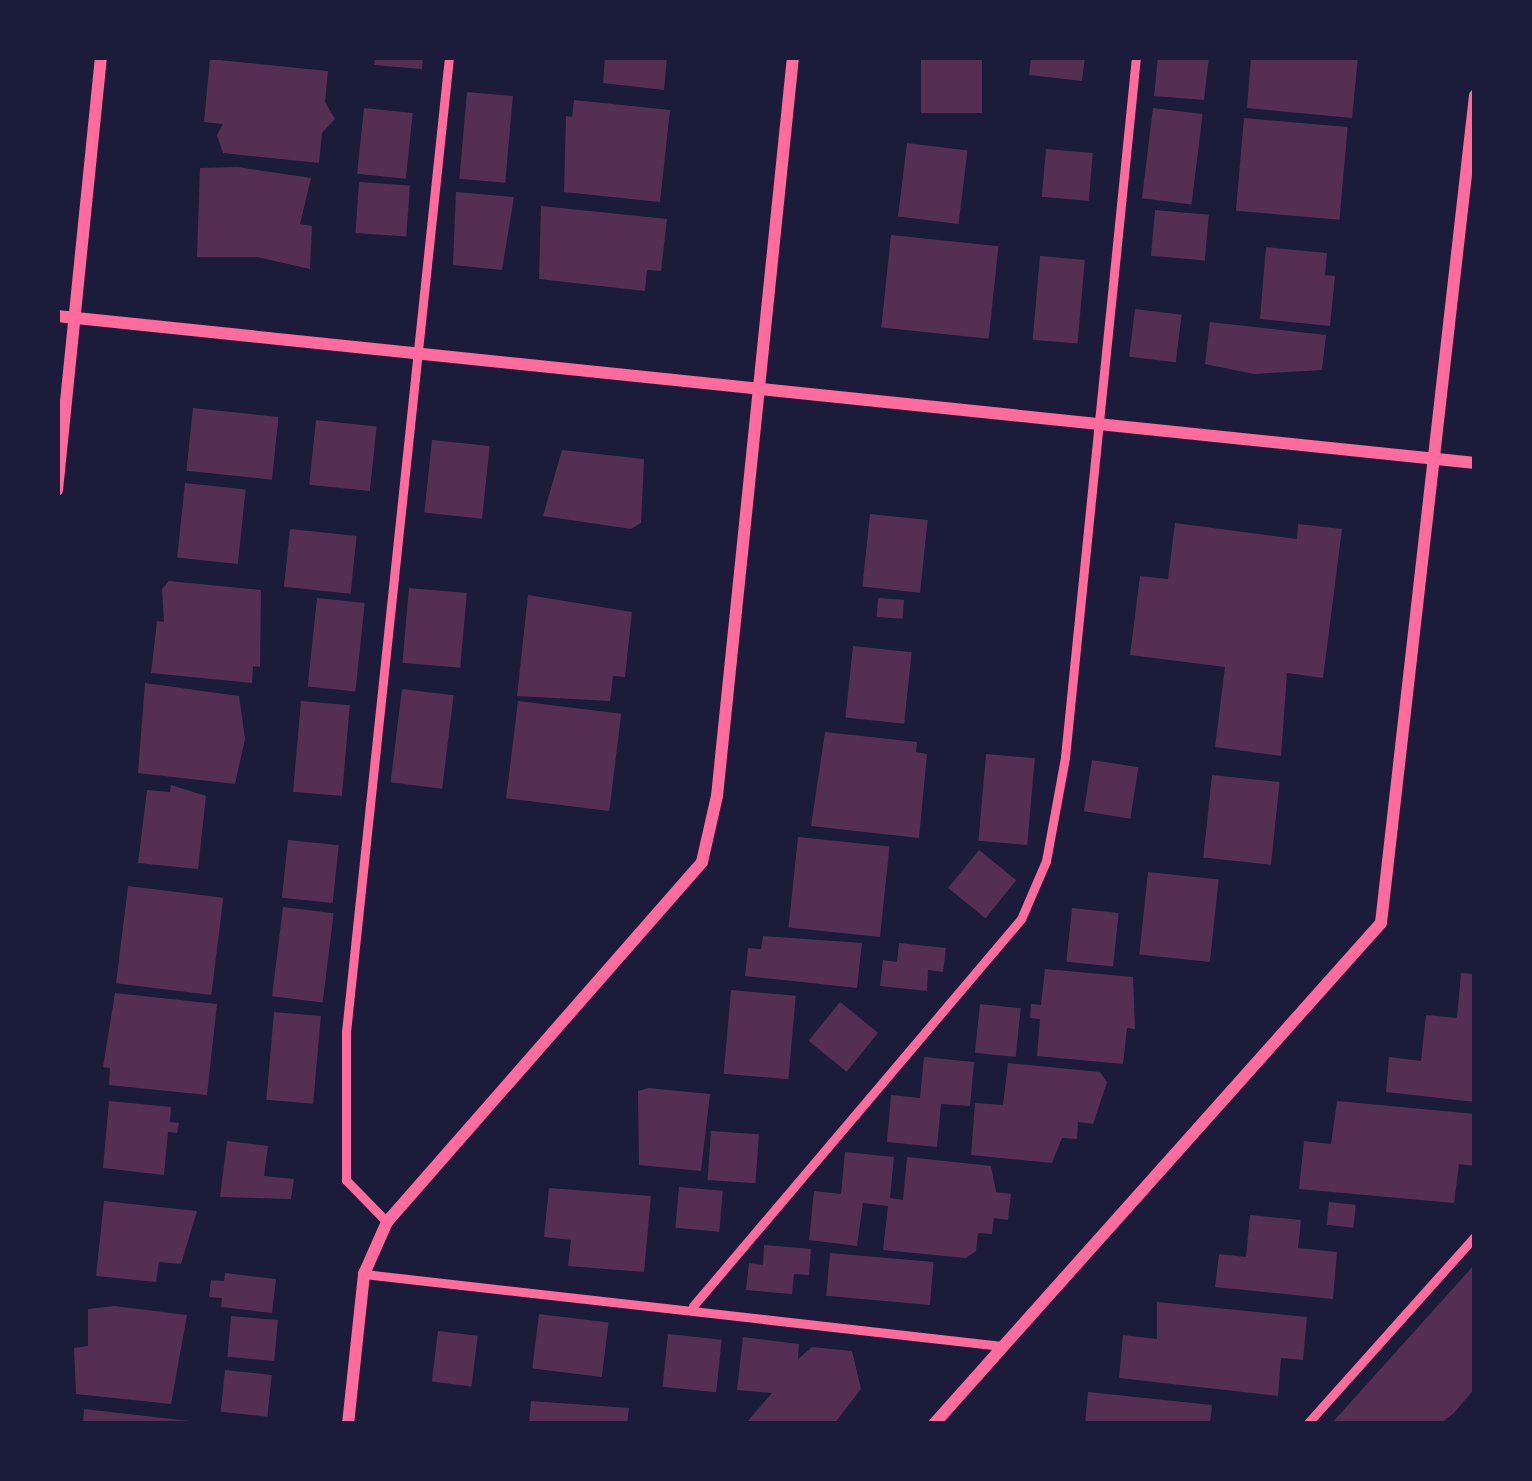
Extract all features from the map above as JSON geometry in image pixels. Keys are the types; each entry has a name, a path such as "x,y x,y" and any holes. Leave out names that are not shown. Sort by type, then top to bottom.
{"street":[{"path":"57,490 100,57"},
{"path":"348,1424 364,1274 387,1222 702,862 717,796 793,57"},
{"path":"934,1424 1381,923 1475,95"},
{"path":"57,316 1475,463"}],"lane":[{"path":"387,1222 346,1180 342,1108 449,57"},
{"path":"693,1306 1021,919 1046,861 1065,757 1136,57"},
{"path":"1307,1424 1475,1235"},
{"path":"364,1274 693,1306 1002,1346"}],"building":[{"path":"375,57 423,57 422,69 374,65"},
{"path":"605,57 667,57 664,90 603,83"},
{"path":"921,57 982,57 982,113 921,113"},
{"path":"1031,57 1085,57 1082,81 1029,75"},
{"path":"1158,57 1209,57 1204,100 1154,96"},
{"path":"1251,57 1358,57 1352,118 1247,108"},
{"path":"210,59 328,71 325,102 335,119 322,133 319,163 223,153 217,135 223,124 204,122"},
{"path":"467,92 513,96 505,183 459,179"},
{"path":"574,100 670,110 660,202 564,192 566,116 572,117"},
{"path":"364,108 413,113 406,179 357,174"},
{"path":"1153,108 1203,114 1192,204 1142,198"},
{"path":"1244,118 1348,127 1339,220 1236,211"},
{"path":"907,143 968,150 959,224 898,216"},
{"path":"1046,149 1093,153 1089,201 1042,197"},
{"path":"238,167 311,178 300,224 312,226 310,269 257,257 197,257 200,168"},
{"path":"359,182 410,186 406,236 355,233"},
{"path":"456,192 514,197 502,270 453,265"},
{"path":"541,206 667,219 661,271 647,270 645,291 539,279"},
{"path":"1155,210 1209,215 1205,261 1151,256"},
{"path":"891,235 998,246 989,339 881,327"},
{"path":"1266,247 1327,253 1325,275 1335,276 1330,326 1260,319"},
{"path":"1040,256 1085,260 1078,344 1033,340"},
{"path":"1135,309 1182,315 1176,362 1129,357"},
{"path":"1210,322 1326,335 1322,370 1254,374 1205,364"},
{"path":"193,408 279,417 272,480 186,471"},
{"path":"316,420 377,426 370,491 309,485"},
{"path":"432,440 490,446 482,519 424,513"},
{"path":"562,450 644,459 641,523 631,529 543,516"},
{"path":"185,483 246,489 238,564 177,558"},
{"path":"870,514 928,520 920,593 862,587"},
{"path":"1175,523 1297,539 1298,524 1342,529 1323,678 1287,673 1281,756 1215,747 1225,667 1130,655 1140,576 1168,579"},
{"path":"290,529 357,536 351,594 284,587"},
{"path":"169,581 261,590 260,667 253,666 252,683 151,673 157,621 164,622 162,589"},
{"path":"409,588 467,593 460,668 402,663"},
{"path":"528,595 632,612 625,677 613,676 610,701 517,696"},
{"path":"317,598 365,603 355,692 308,687"},
{"path":"878,598 904,600 903,619 877,617"},
{"path":"853,646 912,652 904,724 845,718"},
{"path":"145,683 239,696 245,739 235,784 138,773"},
{"path":"402,689 454,695 442,789 391,782"},
{"path":"301,701 350,705 342,796 293,792"},
{"path":"518,701 621,714 609,811 506,798"},
{"path":"825,732 917,742 916,752 927,754 919,838 811,826"},
{"path":"986,754 1035,758 1027,845 978,841"},
{"path":"1092,760 1138,767 1130,819 1084,811"},
{"path":"1212,775 1280,782 1271,865 1203,858"},
{"path":"171,785 206,796 198,869 138,863 147,790 170,792"},
{"path":"798,837 889,847 880,937 788,928"},
{"path":"288,840 339,845 333,903 282,898"},
{"path":"979,850 1016,880 985,918 948,888"},
{"path":"1148,872 1219,879 1210,962 1139,955"},
{"path":"128,886 223,898 211,995 116,983"},
{"path":"283,907 334,913 323,1003 272,996"},
{"path":"1072,908 1119,913 1113,967 1066,962"},
{"path":"763,936 862,943 857,988 745,976 748,948 761,949"},
{"path":"899,943 946,948 943,972 928,970 927,991 880,986 883,960 897,962"},
{"path":"1045,969 1133,977 1135,1029 1127,1028 1123,1064 1037,1056 1040,1019 1030,1018 1031,1004 1041,1005"},
{"path":"1461,973 1475,974 1475,1102 1386,1092 1389,1057 1421,1061 1426,1015 1457,1018"},
{"path":"731,990 796,996 788,1079 724,1074"},
{"path":"115,993 217,1004 207,1095 109,1085 110,1068 103,1067"},
{"path":"840,1002 878,1033 847,1072 809,1041"},
{"path":"980,1004 1021,1008 1016,1057 975,1053"},
{"path":"274,1012 321,1016 313,1104 266,1100"},
{"path":"924,1057 974,1062 970,1106 941,1104 937,1147 887,1142 891,1095 920,1098"},
{"path":"1008,1063 1100,1072 1107,1082 1093,1124 1078,1122 1077,1139 1062,1138 1052,1163 971,1155 975,1103 1003,1105"},
{"path":"638,1091 710,1094 701,1171 639,1165"},
{"path":"109,1101 171,1107 170,1122 179,1123 177,1133 168,1132 164,1175 103,1168"},
{"path":"1337,1101 1475,1114 1475,1166 1459,1164 1454,1203 1299,1189 1304,1141 1331,1144"},
{"path":"711,1131 759,1134 755,1183 708,1180"},
{"path":"227,1141 268,1146 264,1176 294,1179 291,1199 220,1197"},
{"path":"845,1152 894,1157 890,1198 903,1200 907,1157 991,1166 996,1192 1011,1194 1008,1220 994,1218 992,1234 978,1233 976,1251 966,1258 883,1250 888,1206 863,1203 857,1246 809,1240 814,1191 841,1194"},
{"path":"679,1187 723,1191 719,1232 675,1228"},
{"path":"549,1188 651,1196 644,1272 568,1266 571,1240 544,1237"},
{"path":"104,1201 197,1211 181,1264 159,1262 156,1282 96,1276"},
{"path":"1329,1202 1356,1205 1353,1228 1327,1225"},
{"path":"1250,1215 1301,1220 1298,1248 1337,1252 1333,1299 1215,1287 1219,1254 1246,1257"},
{"path":"764,1245 811,1249 809,1275 794,1274 792,1294 746,1290 749,1263 763,1265"},
{"path":"830,1253 934,1262 930,1305 826,1296"},
{"path":"1475,1264 1475,1388 1454,1413 1440,1424 1331,1424"},
{"path":"225,1273 276,1279 272,1313 221,1307 222,1298 209,1297 211,1280 224,1281"},
{"path":"1157,1302 1307,1317 1303,1360 1281,1358 1278,1396 1119,1378 1123,1335 1157,1339"},
{"path":"115,1306 187,1315 171,1404 76,1394 74,1348 88,1346 88,1309"},
{"path":"539,1314 608,1323 602,1377 532,1369"},
{"path":"231,1316 278,1320 274,1361 227,1357"},
{"path":"438,1331 478,1336 471,1386 432,1382"},
{"path":"668,1334 722,1340 716,1392 662,1387"},
{"path":"743,1337 799,1344 798,1359 812,1347 852,1351 861,1389 834,1424 745,1424 772,1393 737,1390"},
{"path":"225,1370 272,1375 267,1417 221,1412"},
{"path":"1088,1392 1212,1405 1210,1424 1085,1424"},
{"path":"531,1401 629,1408 627,1424 529,1424"},
{"path":"84,1409 190,1421 190,1424 83,1424"}]}
